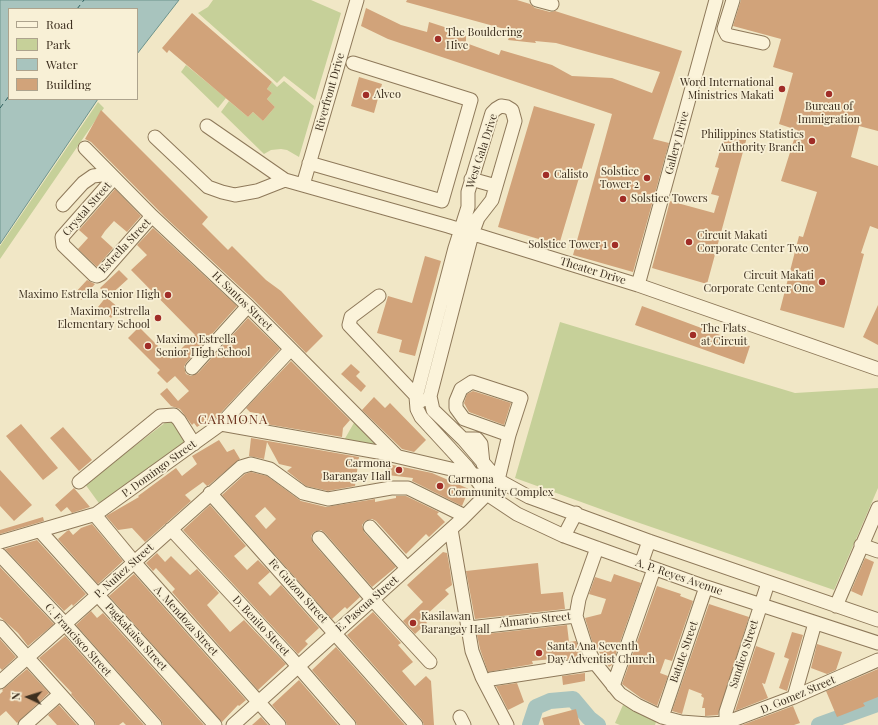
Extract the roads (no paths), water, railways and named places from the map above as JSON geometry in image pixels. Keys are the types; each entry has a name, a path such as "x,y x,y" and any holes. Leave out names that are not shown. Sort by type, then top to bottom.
{"street":[{"name":"Riverfront Drive","path":"303,185 357,0"},
{"name":"Gallery Drive","path":"638,286 716,0"},
{"path":"733,0 724,29 727,35 763,43"},
{"path":"309,163 442,201 471,100 353,63"},
{"name":"West Gala Drive","path":"430,404 437,344 467,232 468,192 471,179 492,113 501,106 507,107 512,110 515,121 492,200 467,232"},
{"name":"Theater Drive","path":"207,126 285,180 467,232 638,286 878,369"},
{"path":"155,137 208,187 222,192 235,195 257,191 285,180"},
{"name":"H. Santos Street","path":"85,148 152,216 248,306 290,350 397,456"},
{"path":"63,206 83,183 93,176 112,176"},
{"name":"Crystal Street","path":"97,276 94,275 62,245 61,241 62,237 112,176"},
{"path":"471,179 496,186"},
{"name":"Estrella Street","path":"97,276 101,274 152,216"},
{"path":"379,296 351,317 349,325 416,397 423,402 430,404 433,410 462,439 498,480"},
{"path":"192,368 248,306"},
{"name":"West Gala Drive","path":"416,397 437,344"},
{"name":"P. Domingo Street","path":"0,542 95,515 221,424 290,350"},
{"path":"498,480 520,398 472,382 461,388 456,401 456,408 464,419 509,435"},
{"path":"416,397 417,409 422,416 487,494"},
{"path":"79,482 160,416 174,415 179,420 194,444"},
{"path":"221,424 397,456 498,480 529,497 787,590 878,620"},
{"name":"P. Nuñez Street","path":"0,682 241,466 251,464 270,469 303,493 315,497 337,499 399,487 408,488 440,504 459,522"},
{"name":"E. Pascua Street","path":"233,725 459,522 487,494 498,480"},
{"name":"Fe Guizon Street","path":"210,493 416,725"},
{"name":"A. P. Reyes Avenue","path":"487,494 517,514 564,536 706,587 878,644"},
{"path":"517,514 529,497"},
{"path":"836,606 878,508"},
{"path":"564,536 576,514"},
{"name":"A. Mendoza Street","path":"95,515 134,562 279,725"},
{"path":"459,522 472,651 485,682 507,725"},
{"path":"370,527 407,568"},
{"name":"D. Benito Street","path":"172,529 350,725"},
{"name":"Pagkakaisa Street","path":"40,531 215,725"},
{"path":"319,538 430,662"},
{"path":"641,564 649,541"},
{"path":"861,545 878,551"},
{"name":"D. Gomez Street","path":"597,548 579,599 576,616 584,644 595,664 620,694 637,705 662,717 681,722 726,724 794,697 878,660"},
{"name":"C. Francisco Street","path":"0,556 65,624 155,725"},
{"path":"613,686 654,568"},
{"name":"Sandico Street","path":"726,724 726,712 768,583"},
{"name":"Batute Street","path":"662,717 706,587"},
{"path":"779,611 787,590"},
{"name":"Almario Street","path":"469,628 576,616"},
{"path":"794,697 815,623"},
{"path":"0,627 87,725"},
{"path":"485,682 491,679 595,664"},
{"path":"25,725 60,694"}],"water":[{"path":"0,0 179,0 138,53 138,8 8,8 8,100 97,100 0,244"}],"waterway":[{"path":"530,725 536,707 550,701 573,699 589,718 598,725"},
{"path":"819,725 877,704"}],"place":[{"name":"The Bouldering Hive","path":"438,39"},
{"name":"Word International Ministries Makati","path":"782,89"},
{"name":"Bureau of Immigration","path":"829,94"},
{"name":"Alveo","path":"366,95"},
{"name":"Philippines Statistics Authority Branch","path":"812,141"},
{"name":"Calisto","path":"546,175"},
{"name":"Solstice Tower 2","path":"647,178"},
{"name":"Solstice Towers","path":"623,199"},
{"name":"Circuit Makati Corporate Center Two","path":"689,242"},
{"name":"Solstice Tower 1","path":"615,245"},
{"name":"Circuit Makati Corporate Center One","path":"822,282"},
{"name":"Maximo Estrella Senior High","path":"168,295"},
{"name":"Maximo Estrella Elementary School","path":"158,318"},
{"name":"The Flats at Circuit","path":"693,335"},
{"name":"Maximo Estrella Senior High School","path":"148,346"},
{"name":"Carmona Barangay Hall","path":"399,470"},
{"name":"Carmona Community Complex","path":"440,486"},
{"name":"Kasilawan Barangay Hall","path":"413,623"},
{"name":"Santa Ana Seventh Day Adventist Church","path":"539,653"}],"district":[{"name":"CARMONA","path":"233,420"}]}
